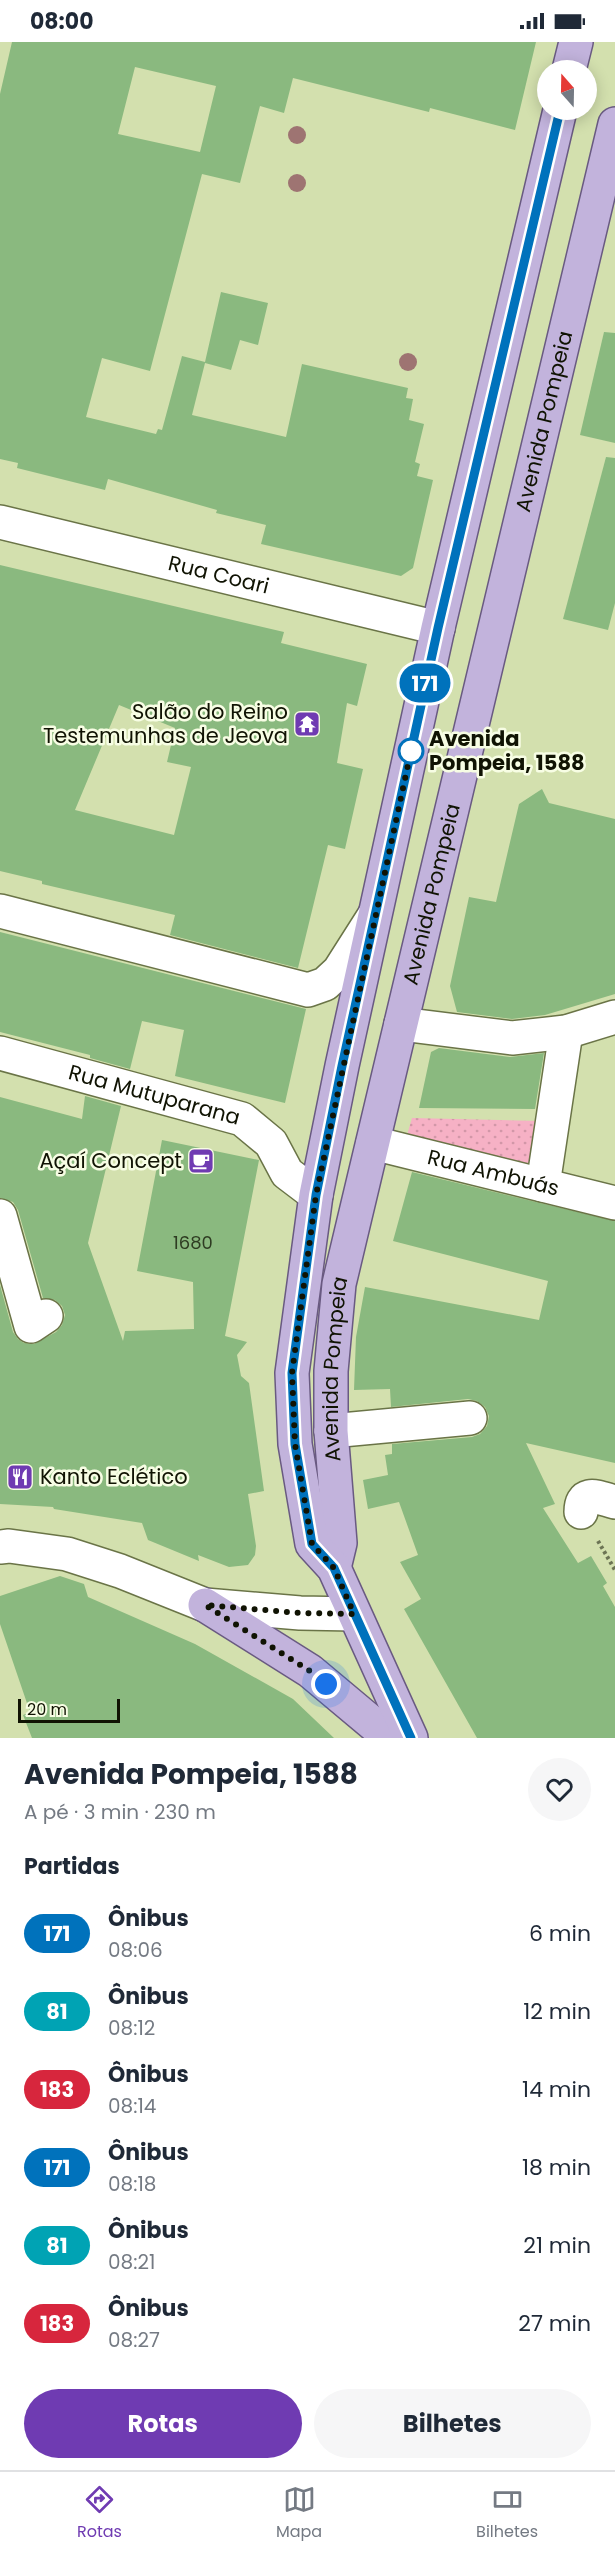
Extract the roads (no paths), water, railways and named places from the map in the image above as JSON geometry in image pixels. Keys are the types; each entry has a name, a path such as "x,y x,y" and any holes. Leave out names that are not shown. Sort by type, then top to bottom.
{"main road":[{"path":"572,60 576,42"},
{"path":"411,1738 334,1568 312,1544 295,1444 293,1363 316,1195 375,915 438,628 558,120"},
{"name":"Avenida Pompeia","path":"334,1568 340,1543 331,1431 332,1361 339,1284 615,124"},
{"path":"205,1605 310,1671 390,1738"}],"street":[{"name":"Rua Coari","path":"0,522 438,628"},
{"path":"0,911 308,990 325,984 339,971 375,915"},
{"path":"401,1024 512,1038 566,1032 615,1017"},
{"path":"543,1185 566,1032"},
{"name":"Rua Mutuparana","path":"0,1053 242,1119 271,1143 287,1173 316,1195"},
{"name":"Rua Ambuás","path":"373,1143 615,1203"},
{"path":"0,1216 31,1326 46,1316"},
{"path":"331,1431 470,1418"},
{"path":"581,1512 581,1502 590,1496 615,1502"},
{"path":"0,1547 9,1546 67,1554 120,1571 205,1605 300,1613 354,1614"}],"place":[{"name":"Salão do Reino Testemunhas de Jeova","path":"307,724"},
{"name":"Avenida Pompeia, 1588","path":"411,751"},
{"name":"Açaí Concept","path":"201,1161"},
{"name":"Kanto Eclético","path":"20,1477"}]}
